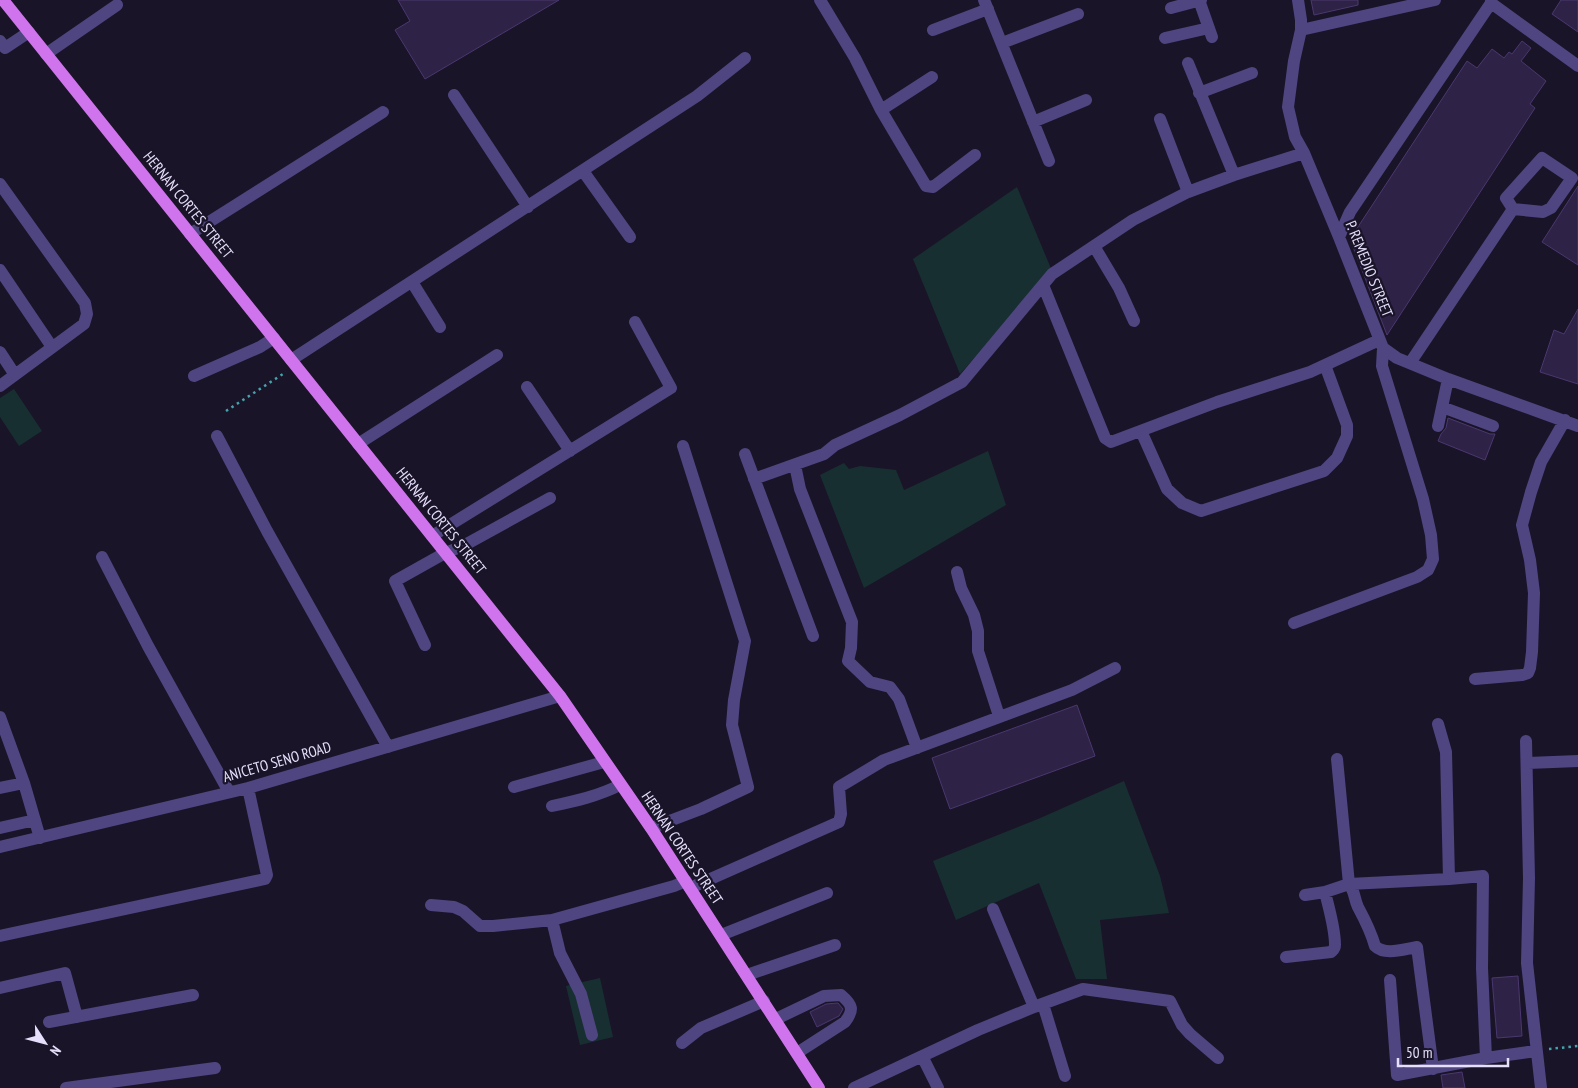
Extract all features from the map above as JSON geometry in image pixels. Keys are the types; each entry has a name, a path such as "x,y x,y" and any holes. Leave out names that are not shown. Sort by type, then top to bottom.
{"main road":[{"name":"HERNAN CORTES STREET","path":"3,0 560,696 651,828 819,1088"}],"street":[{"path":"820,0 855,58 881,110 926,186 933,187 976,155"},
{"path":"1165,38 1211,33 1200,0 1171,8"},
{"name":"P. REMEDIO STREET","path":"1294,623 1417,577 1428,570 1434,559 1431,534 1423,499 1382,366 1381,344 1304,153 1295,136 1288,107 1294,62 1301,30 1298,0"},
{"path":"1301,30 1435,0"},
{"path":"1338,237 1350,212 1491,1 1578,66"},
{"path":"46,54 117,5"},
{"path":"933,30 986,5 1049,161"},
{"path":"1002,43 1078,14"},
{"path":"0,41 5,48 29,32"},
{"path":"293,363 412,282 697,96 745,58"},
{"path":"1188,63 1234,175"},
{"path":"1199,93 1252,73"},
{"path":"881,110 932,77"},
{"path":"454,95 528,208"},
{"path":"1032,122 1086,100"},
{"path":"190,234 383,112"},
{"path":"1160,119 1188,192"},
{"path":"754,479 824,454 835,445 900,415 962,382 1052,274 1133,220 1188,192 1304,153"},
{"path":"1542,158 1572,178 1551,208 1543,212 1513,210 1506,198 1542,158"},
{"path":"583,171 630,237"},
{"path":"0,184 86,304 87,314 84,324 0,386"},
{"path":"1410,363 1513,210"},
{"path":"1094,246 1119,288 1134,321"},
{"path":"0,270 52,348"},
{"path":"412,282 440,327"},
{"path":"1043,285 1105,438 1111,442 1217,402 1310,372 1381,344 1397,358 1448,380 1578,426"},
{"path":"432,536 671,388 635,322"},
{"path":"194,376 260,347 274,338"},
{"path":"0,352 15,375"},
{"path":"358,444 497,355"},
{"path":"1141,432 1167,489 1182,503 1201,511 1324,471 1337,458 1347,436 1347,424 1325,365"},
{"path":"1438,426 1448,380"},
{"path":"526,387 570,451"},
{"path":"1442,407 1493,426"},
{"path":"1475,679 1522,675 1528,673 1530,668 1534,593 1530,560 1522,526 1541,462 1565,420"},
{"path":"216,436 267,532 388,747"},
{"path":"651,828 701,809 748,787 732,725 734,700 745,641 683,446"},
{"path":"745,454 813,636"},
{"path":"795,465 800,488 852,622 851,648 848,662 870,682 890,687 898,699 917,748"},
{"path":"424,645 395,581 550,498"},
{"path":"102,557 148,646 229,792"},
{"path":"957,572 974,615 978,631 978,651 999,716"},
{"path":"431,905 454,907 463,911 480,926 493,926 552,920 674,886 688,884 839,822 841,814 839,787 884,760 1072,690 1115,668"},
{"name":"ANICETO SENO ROAD","path":"0,847 248,788 560,696"},
{"path":"1,721 24,783 40,838"},
{"path":"1438,724 1446,752 1449,879"},
{"path":"1526,741 1528,763 1529,878 1527,962 1541,1088"},
{"path":"1337,759 1349,884 1353,889 1358,906 1378,949 1385,952 1418,947 1433,1069"},
{"path":"1528,763 1578,761"},
{"path":"514,787 604,762"},
{"path":"0,788 24,783"},
{"path":"552,806 586,799 620,785"},
{"path":"0,936 265,879 267,875 248,788"},
{"path":"0,828 35,820"},
{"path":"1305,894 1325,892 1349,884 1483,876 1482,968 1486,1058"},
{"path":"1286,958 1334,950 1333,929 1325,892"},
{"path":"721,935 827,893"},
{"path":"993,909 1039,1005 1065,1076"},
{"path":"552,920 560,953 581,994 592,1034"},
{"path":"747,975 835,945"},
{"path":"0,988 65,974 77,1017"},
{"path":"1390,980 1397,1074 1536,1051"},
{"path":"854,1088 978,1030 1083,989 1170,1001 1182,1025 1218,1058"},
{"path":"50,1022 193,994"},
{"path":"776,1019 824,996 841,995 850,1004 852,1008 845,1022 797,1053"},
{"path":"682,1043 701,1028 764,1002"},
{"path":"922,1056 938,1088"},
{"path":"66,1088 215,1068"}],"path":[{"path":"226,411 293,363"},
{"path":"1536,1051 1578,1046"}],"green space":[{"path":"1017,187 1052,271 960,374 913,259"},
{"path":"14,389 42,431 19,446 0,417 0,398"},
{"path":"988,451 1006,505 864,588 820,475 844,463 849,469 860,466 896,470 904,490"},
{"path":"1124,781 1160,876 1169,913 1100,920 1107,979 1076,979 1039,883 956,920 933,861 1038,819"},
{"path":"600,978 613,1037 580,1045 566,986"}],"building":[{"path":"398,0 559,0 425,79 395,30 410,21"},
{"path":"1311,0 1358,0 1358,5 1314,15"},
{"path":"1561,0 1578,0 1578,32 1552,14"},
{"path":"1522,41 1531,48 1521,61 1546,81 1530,104 1535,108 1387,335 1350,239 1467,61 1477,68 1492,49 1504,58 1509,52 1512,54"},
{"path":"1578,186 1578,265 1542,242"},
{"path":"1578,309 1578,384 1540,372 1554,330 1564,334"},
{"path":"1448,418 1490,434 1495,434 1485,460 1438,441 1446,428"},
{"path":"1077,705 1095,756 950,809 932,758"},
{"path":"1518,976 1522,1036 1497,1038 1492,978"},
{"path":"838,1003 843,1009 839,1016 817,1027 810,1012 826,1004"},
{"path":"1462,1072 1465,1088 1443,1088 1441,1075"}]}
